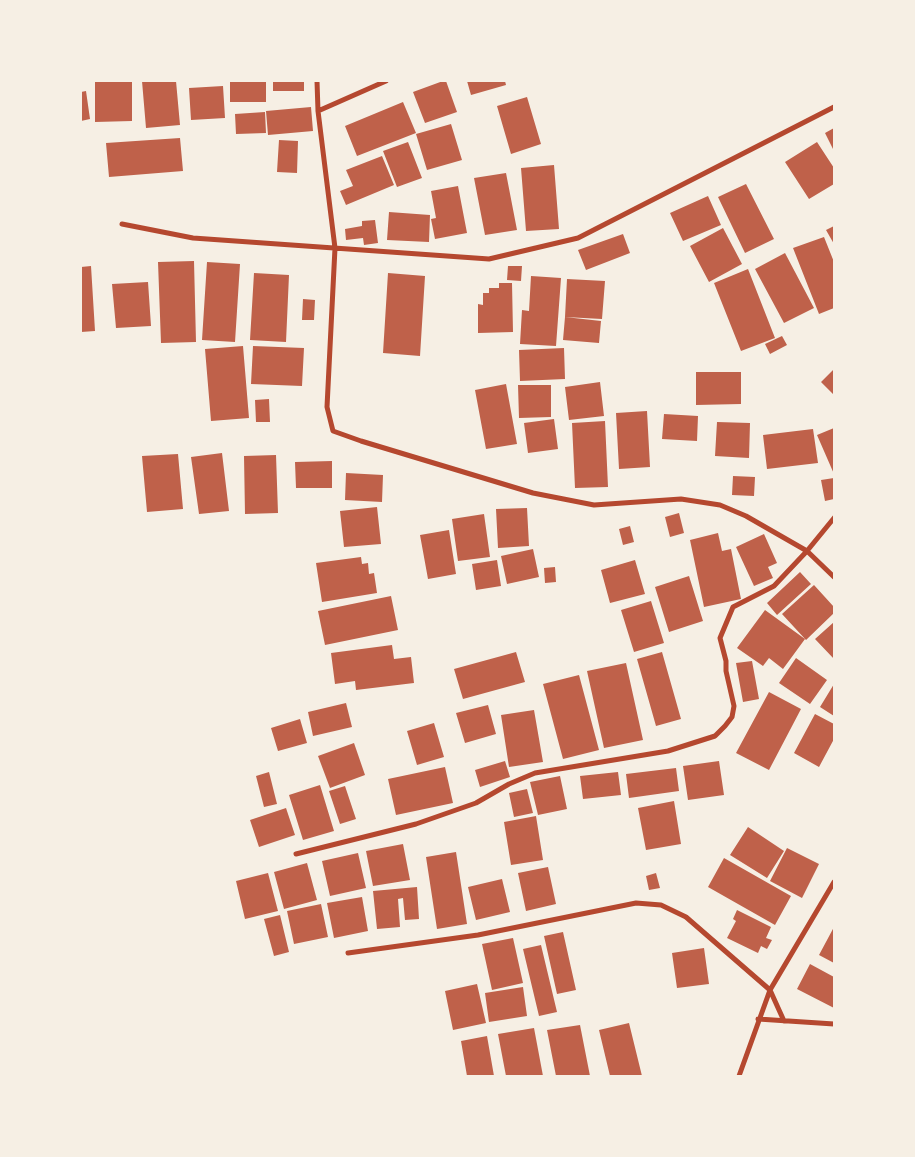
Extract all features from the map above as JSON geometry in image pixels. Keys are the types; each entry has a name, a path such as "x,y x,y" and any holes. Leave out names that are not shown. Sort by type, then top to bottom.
{"street":[{"path":"316,81 318,111 336,248 327,407 333,431 542,495 594,505 681,499 720,505 746,516 807,551 834,578"},
{"path":"318,111 386,81"},
{"path":"122,224 193,238 488,259 578,238 834,107"},
{"path":"296,854 416,824 476,802 509,784 535,773 668,752 715,736 732,717 734,706 720,638 733,608 774,586 807,551 834,518"},
{"path":"739,1076 770,990 834,882"},
{"path":"348,953 478,935 636,903 661,905 686,917 770,990 784,1021"},
{"path":"758,1019 834,1024"}],"building":[{"path":"95,81 132,81 132,121 95,122"},
{"path":"142,81 176,81 180,125 146,128"},
{"path":"230,81 266,81 266,102 230,102"},
{"path":"273,81 304,81 304,91 273,91"},
{"path":"446,81 457,112 425,123 413,92"},
{"path":"467,81 505,81 506,85 471,95"},
{"path":"223,86 225,118 191,120 189,88"},
{"path":"86,91 90,119 81,121 81,92"},
{"path":"527,97 541,144 511,154 497,106"},
{"path":"403,102 416,133 357,156 345,126"},
{"path":"311,107 313,131 268,135 266,111"},
{"path":"265,112 266,133 236,134 235,114"},
{"path":"451,124 462,160 427,170 416,134"},
{"path":"834,128 834,151 825,133"},
{"path":"180,138 183,171 109,177 106,143"},
{"path":"279,140 298,141 297,173 277,172"},
{"path":"408,142 422,178 397,187 383,151"},
{"path":"817,142 834,168 834,184 809,199 785,162"},
{"path":"382,156 394,185 346,205 340,191 353,186 346,170"},
{"path":"554,165 559,229 526,231 521,168"},
{"path":"506,173 517,230 485,235 474,178"},
{"path":"746,184 774,239 745,253 718,197"},
{"path":"458,186 467,233 435,239 431,219 436,218 431,191"},
{"path":"708,196 721,225 683,241 670,213"},
{"path":"389,212 430,215 429,242 387,240"},
{"path":"375,220 378,243 364,245 363,238 346,240 345,229 362,226 362,221"},
{"path":"834,226 834,244 826,230"},
{"path":"723,228 742,264 709,282 690,246"},
{"path":"623,234 630,253 586,270 578,250"},
{"path":"824,237 834,262 834,308 819,314 793,248"},
{"path":"785,253 814,308 784,323 755,269"},
{"path":"194,261 196,342 161,343 158,262"},
{"path":"207,262 240,264 235,342 202,340"},
{"path":"91,266 95,331 81,332 81,267"},
{"path":"508,266 522,266 521,281 507,280"},
{"path":"748,269 775,338 741,351 714,283"},
{"path":"254,273 289,275 286,342 250,340"},
{"path":"388,273 425,276 420,356 383,353"},
{"path":"531,276 561,278 556,346 520,344 522,310 529,311"},
{"path":"567,279 605,281 602,319 565,317"},
{"path":"148,282 151,326 116,328 112,284"},
{"path":"499,283 512,283 513,332 478,333 478,304 483,305 483,293 489,293 489,288 499,288"},
{"path":"303,299 315,300 314,320 302,320"},
{"path":"565,317 601,321 599,343 563,340"},
{"path":"782,336 787,345 770,354 765,344"},
{"path":"243,346 249,418 211,421 205,349"},
{"path":"253,346 304,348 302,386 251,384"},
{"path":"564,348 565,379 520,381 519,350"},
{"path":"834,369 834,395 821,382"},
{"path":"696,372 741,372 741,404 696,405"},
{"path":"600,382 604,416 569,420 565,387"},
{"path":"506,384 517,444 486,449 475,390"},
{"path":"518,385 551,385 551,417 519,418"},
{"path":"269,399 270,422 256,422 255,400"},
{"path":"647,411 650,467 619,469 616,413"},
{"path":"664,414 698,416 697,441 662,439"},
{"path":"554,419 558,449 528,453 524,423"},
{"path":"605,421 608,487 575,488 572,423"},
{"path":"717,422 750,423 749,458 715,456"},
{"path":"834,428 834,474 817,435"},
{"path":"813,429 818,463 767,469 763,435"},
{"path":"222,453 229,511 199,514 191,457"},
{"path":"178,454 183,509 147,512 142,456"},
{"path":"276,455 278,513 245,514 244,456"},
{"path":"332,461 332,488 296,488 295,462"},
{"path":"346,473 383,475 382,502 345,500"},
{"path":"733,476 755,477 754,496 732,495"},
{"path":"834,478 834,499 825,501 821,480"},
{"path":"377,507 381,544 344,547 340,511"},
{"path":"527,508 529,546 498,548 496,509"},
{"path":"679,513 684,533 670,537 665,517"},
{"path":"484,514 490,557 458,561 452,519"},
{"path":"630,526 634,542 623,545 619,529"},
{"path":"449,530 456,574 428,579 420,535"},
{"path":"718,533 722,551 731,549 741,599 704,607 690,540"},
{"path":"764,534 777,563 768,567 773,578 754,586 736,547"},
{"path":"533,549 539,577 507,584 501,556"},
{"path":"361,557 362,564 368,563 369,574 374,573 377,593 322,602 316,563"},
{"path":"497,560 501,586 476,590 472,564"},
{"path":"635,560 645,594 610,603 601,570"},
{"path":"555,567 556,582 545,583 544,568"},
{"path":"800,572 811,584 777,615 767,603"},
{"path":"689,576 703,621 669,632 655,587"},
{"path":"814,585 834,607 834,613 806,640 782,614"},
{"path":"391,596 398,630 325,645 318,611"},
{"path":"651,601 664,643 634,652 621,610"},
{"path":"765,610 805,639 783,669 769,658 763,666 737,648"},
{"path":"834,622 834,659 815,639"},
{"path":"392,645 394,659 411,657 414,683 356,690 355,681 335,684 331,653"},
{"path":"516,652 525,682 463,699 454,669"},
{"path":"662,652 681,719 656,726 637,659"},
{"path":"796,658 827,680 810,704 779,683"},
{"path":"752,661 759,699 743,702 736,663"},
{"path":"626,663 643,740 604,748 587,671"},
{"path":"579,675 599,750 563,759 543,684"},
{"path":"834,684 834,716 820,707"},
{"path":"769,692 801,709 769,770 736,753"},
{"path":"346,703 352,727 313,736 308,712"},
{"path":"488,705 496,734 465,743 456,713"},
{"path":"534,710 543,762 509,767 501,715"},
{"path":"815,714 834,724 834,739 819,767 794,753"},
{"path":"300,719 307,743 278,751 271,728"},
{"path":"434,723 444,757 417,765 407,731"},
{"path":"354,743 365,775 330,788 318,756"},
{"path":"505,761 510,777 480,787 475,770"},
{"path":"719,761 724,795 688,800 683,766"},
{"path":"445,767 453,803 396,815 388,779"},
{"path":"676,768 679,791 629,798 626,774"},
{"path":"269,772 277,804 264,807 256,776"},
{"path":"618,772 621,795 583,799 580,776"},
{"path":"560,776 567,809 538,815 530,782"},
{"path":"320,785 334,831 303,840 289,795"},
{"path":"345,786 356,819 340,824 329,791"},
{"path":"527,789 533,813 514,817 509,793"},
{"path":"674,801 681,844 646,850 638,808"},
{"path":"286,808 295,835 259,847 250,820"},
{"path":"536,816 543,860 511,865 504,822"},
{"path":"748,827 784,851 767,878 730,855"},
{"path":"403,844 410,880 373,886 366,851"},
{"path":"787,848 819,864 802,898 770,881"},
{"path":"456,852 467,924 437,929 426,857"},
{"path":"358,853 366,888 330,896 322,861"},
{"path":"724,858 791,896 775,925 708,887"},
{"path":"307,863 317,900 284,909 274,872"},
{"path":"548,867 556,904 526,911 518,873"},
{"path":"268,873 278,911 245,919 236,881"},
{"path":"656,873 660,888 649,890 646,876"},
{"path":"502,879 510,912 476,920 468,887"},
{"path":"417,887 419,919 405,920 403,898 398,899 400,927 377,929 373,891"},
{"path":"362,897 368,931 334,938 327,903"},
{"path":"321,904 328,937 294,944 287,911"},
{"path":"737,910 771,927 766,938 772,940 767,949 761,946 758,953 727,938 736,921 733,919"},
{"path":"280,915 289,952 274,956 264,919"},
{"path":"834,927 834,963 819,955"},
{"path":"563,932 576,990 557,994 544,936"},
{"path":"513,938 523,983 492,990 482,944"},
{"path":"541,945 557,1012 539,1016 523,949"},
{"path":"704,948 709,984 677,988 672,953"},
{"path":"810,964 834,977 834,1008 797,989"},
{"path":"477,984 486,1023 453,1030 445,991"},
{"path":"523,987 527,1016 489,1022 485,993"},
{"path":"629,1023 642,1076 610,1076 599,1030"},
{"path":"580,1025 590,1076 556,1076 547,1030"},
{"path":"534,1028 543,1076 506,1076 498,1034"},
{"path":"487,1036 494,1076 467,1076 461,1041"}]}
